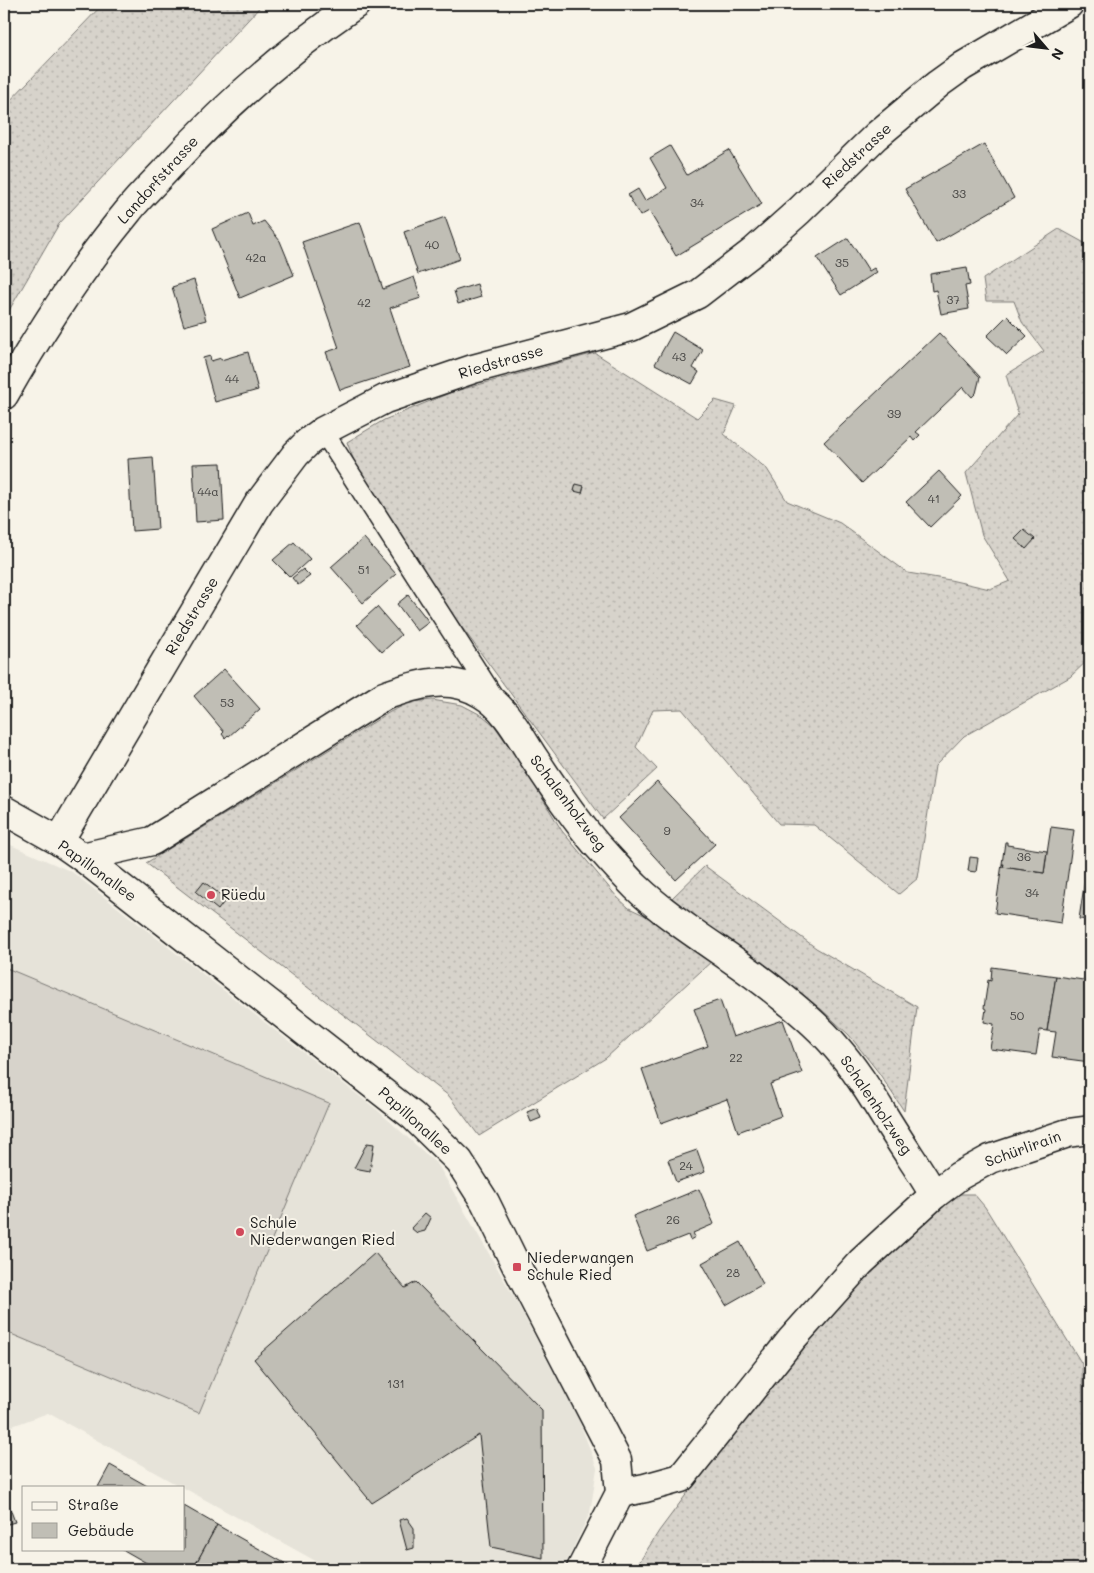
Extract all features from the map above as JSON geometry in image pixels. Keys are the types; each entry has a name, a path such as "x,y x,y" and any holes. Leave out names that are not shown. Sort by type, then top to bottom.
{"street":[{"name":"Landorfstrasse","path":"4,396 32,345 53,313 97,251 130,209 215,117 292,50 356,4"},
{"name":"Riedstrasse","path":"59,841 259,503 296,454 308,442 322,431 385,399 473,369 631,327 698,294 767,240 876,136 938,84 963,66 1069,4"},
{"name":"Schalenholzweg","path":"82,857 152,841 384,696 409,687 433,682 462,685 482,694 502,710 579,822 595,843 636,887 781,995 836,1047 859,1077 934,1195"},
{"name":"Papillonallee","path":"4,810 59,841 82,857 413,1116 459,1161 485,1202 521,1276 617,1460 620,1493"},
{"name":"Schürlirain","path":"934,1195 959,1176 990,1159 1068,1133 1090,1130"},
{"path":"581,1569 620,1493 681,1478 804,1325 861,1262 934,1195"}],"lane":[{"name":"Schalenholzweg","path":"322,431 502,710"}],"shaded area":[{"path":"103,4 256,4 259,8 59,224 4,319 4,107"},
{"path":"1059,229 1090,246 1090,658 1070,677 964,736 935,766 918,878 899,894 814,825 779,824 682,709 653,710 636,747 657,769 603,819 452,614 358,472 347,442 384,420 452,392 595,353 697,418 715,400 736,406 724,434 767,469 787,501 840,523 908,573 990,589 1010,581 982,535 966,473 1018,414 1006,375 1044,351 1022,322 1014,301 986,301 983,279"},
{"path":"432,700 462,705 483,716 494,725 526,771 562,831 617,897 629,908 663,924 713,960 606,1058 479,1136 449,1096 146,863 390,712 411,702"},
{"name":"Schule Niederwangen Ried","path":"4,842 72,872 376,1109 438,1165 515,1299 578,1418 597,1468 590,1513 563,1569 330,1569 185,1489 185,1486 179,1486 48,1413 4,1429"},
{"path":"705,866 816,948 917,1007 904,1111 879,1073 849,1035 821,1009 672,898"},
{"path":"4,967 329,1103 199,1413 4,1331"},
{"path":"956,1194 974,1194 985,1207 1082,1364 1085,1501 1089,1569 635,1569 659,1531 747,1413 891,1249"}],"building":[{"path":"984,144 1014,198 936,243 905,189"},
{"path":"670,146 687,175 729,150 762,204 676,256 649,211 640,216 628,195 638,189 645,201 667,188 650,158"},
{"path":"248,213 253,226 264,221 280,241 294,275 240,298 212,229"},
{"path":"445,217 460,259 418,274 404,232"},
{"path":"360,222 383,289 414,277 421,298 390,308 410,367 340,390 326,352 339,348 302,242"},
{"path":"848,238 869,271 874,268 877,272 841,295 817,258"},
{"path":"967,268 970,285 965,286 969,309 941,314 936,290 932,291 930,274"},
{"path":"194,280 206,320 184,326 172,287"},
{"path":"477,284 481,297 458,304 454,291"},
{"path":"1007,316 1027,336 1007,355 987,336"},
{"path":"673,332 703,350 693,368 699,372 692,384 655,364"},
{"path":"939,333 980,377 976,393 972,397 963,387 916,432 920,435 914,441 911,437 862,483 824,442"},
{"path":"248,352 258,390 215,402 203,358 210,356 211,361 221,358 221,360"},
{"path":"153,457 158,529 132,531 128,459"},
{"path":"221,463 224,520 196,522 193,464"},
{"path":"939,471 962,496 930,527 906,502"},
{"path":"576,484 584,486 582,493 574,491"},
{"path":"1024,530 1035,539 1026,549 1015,539"},
{"path":"364,538 396,574 363,603 331,567"},
{"path":"294,542 310,559 290,577 273,560"},
{"path":"303,569 310,576 298,585 292,578"},
{"path":"408,595 429,622 417,631 397,604"},
{"path":"377,607 401,635 382,652 357,625"},
{"path":"224,669 260,709 225,738 222,734 224,732 194,696"},
{"path":"657,782 715,844 676,880 619,818"},
{"path":"1051,827 1074,830 1061,923 995,913 1002,864 1004,864 1003,867 1044,873"},
{"path":"1005,842 1007,842 1007,845 1047,851 1044,873 1003,867"},
{"path":"1089,850 1090,873 1086,873"},
{"path":"970,857 978,858 976,872 968,871"},
{"path":"1086,873 1090,873 1090,920 1079,919"},
{"path":"204,882 226,899 218,910 196,892"},
{"path":"992,967 1056,976 1047,1031 1040,1030 1036,1055 990,1049 994,1024 984,1022 986,1009 984,1008 988,980 991,981"},
{"path":"1056,976 1090,981 1090,1062 1052,1057 1056,1032 1047,1031"},
{"path":"720,1000 733,1037 783,1020 802,1073 770,1084 781,1116 738,1132 727,1099 661,1123 642,1069 708,1046 694,1009"},
{"path":"537,1108 541,1118 531,1122 527,1112"},
{"path":"367,1143 374,1144 370,1171 354,1168"},
{"path":"697,1150 705,1172 676,1182 668,1160"},
{"path":"699,1189 714,1224 693,1233 695,1237 690,1240 688,1235 647,1251 633,1216"},
{"path":"425,1213 431,1218 425,1231 417,1233 411,1228"},
{"path":"740,1242 763,1284 726,1305 702,1263"},
{"path":"375,1253 405,1288 416,1282 542,1410 543,1558 491,1547 479,1435 372,1503 254,1359"},
{"path":"110,1465 147,1486 99,1486"},
{"path":"4,1492 15,1522 4,1525"},
{"path":"185,1507 217,1525 193,1569 157,1569 124,1550 185,1550"},
{"path":"407,1518 414,1528 414,1548 407,1550 399,1520"},
{"path":"217,1525 295,1569 193,1569"}],"place":[{"name":"Rüedu","path":"211,895"},
{"name":"Schule Niederwangen Ried","path":"240,1232"},
{"name":"Niederwangen Schule Ried","path":"517,1267"}]}
